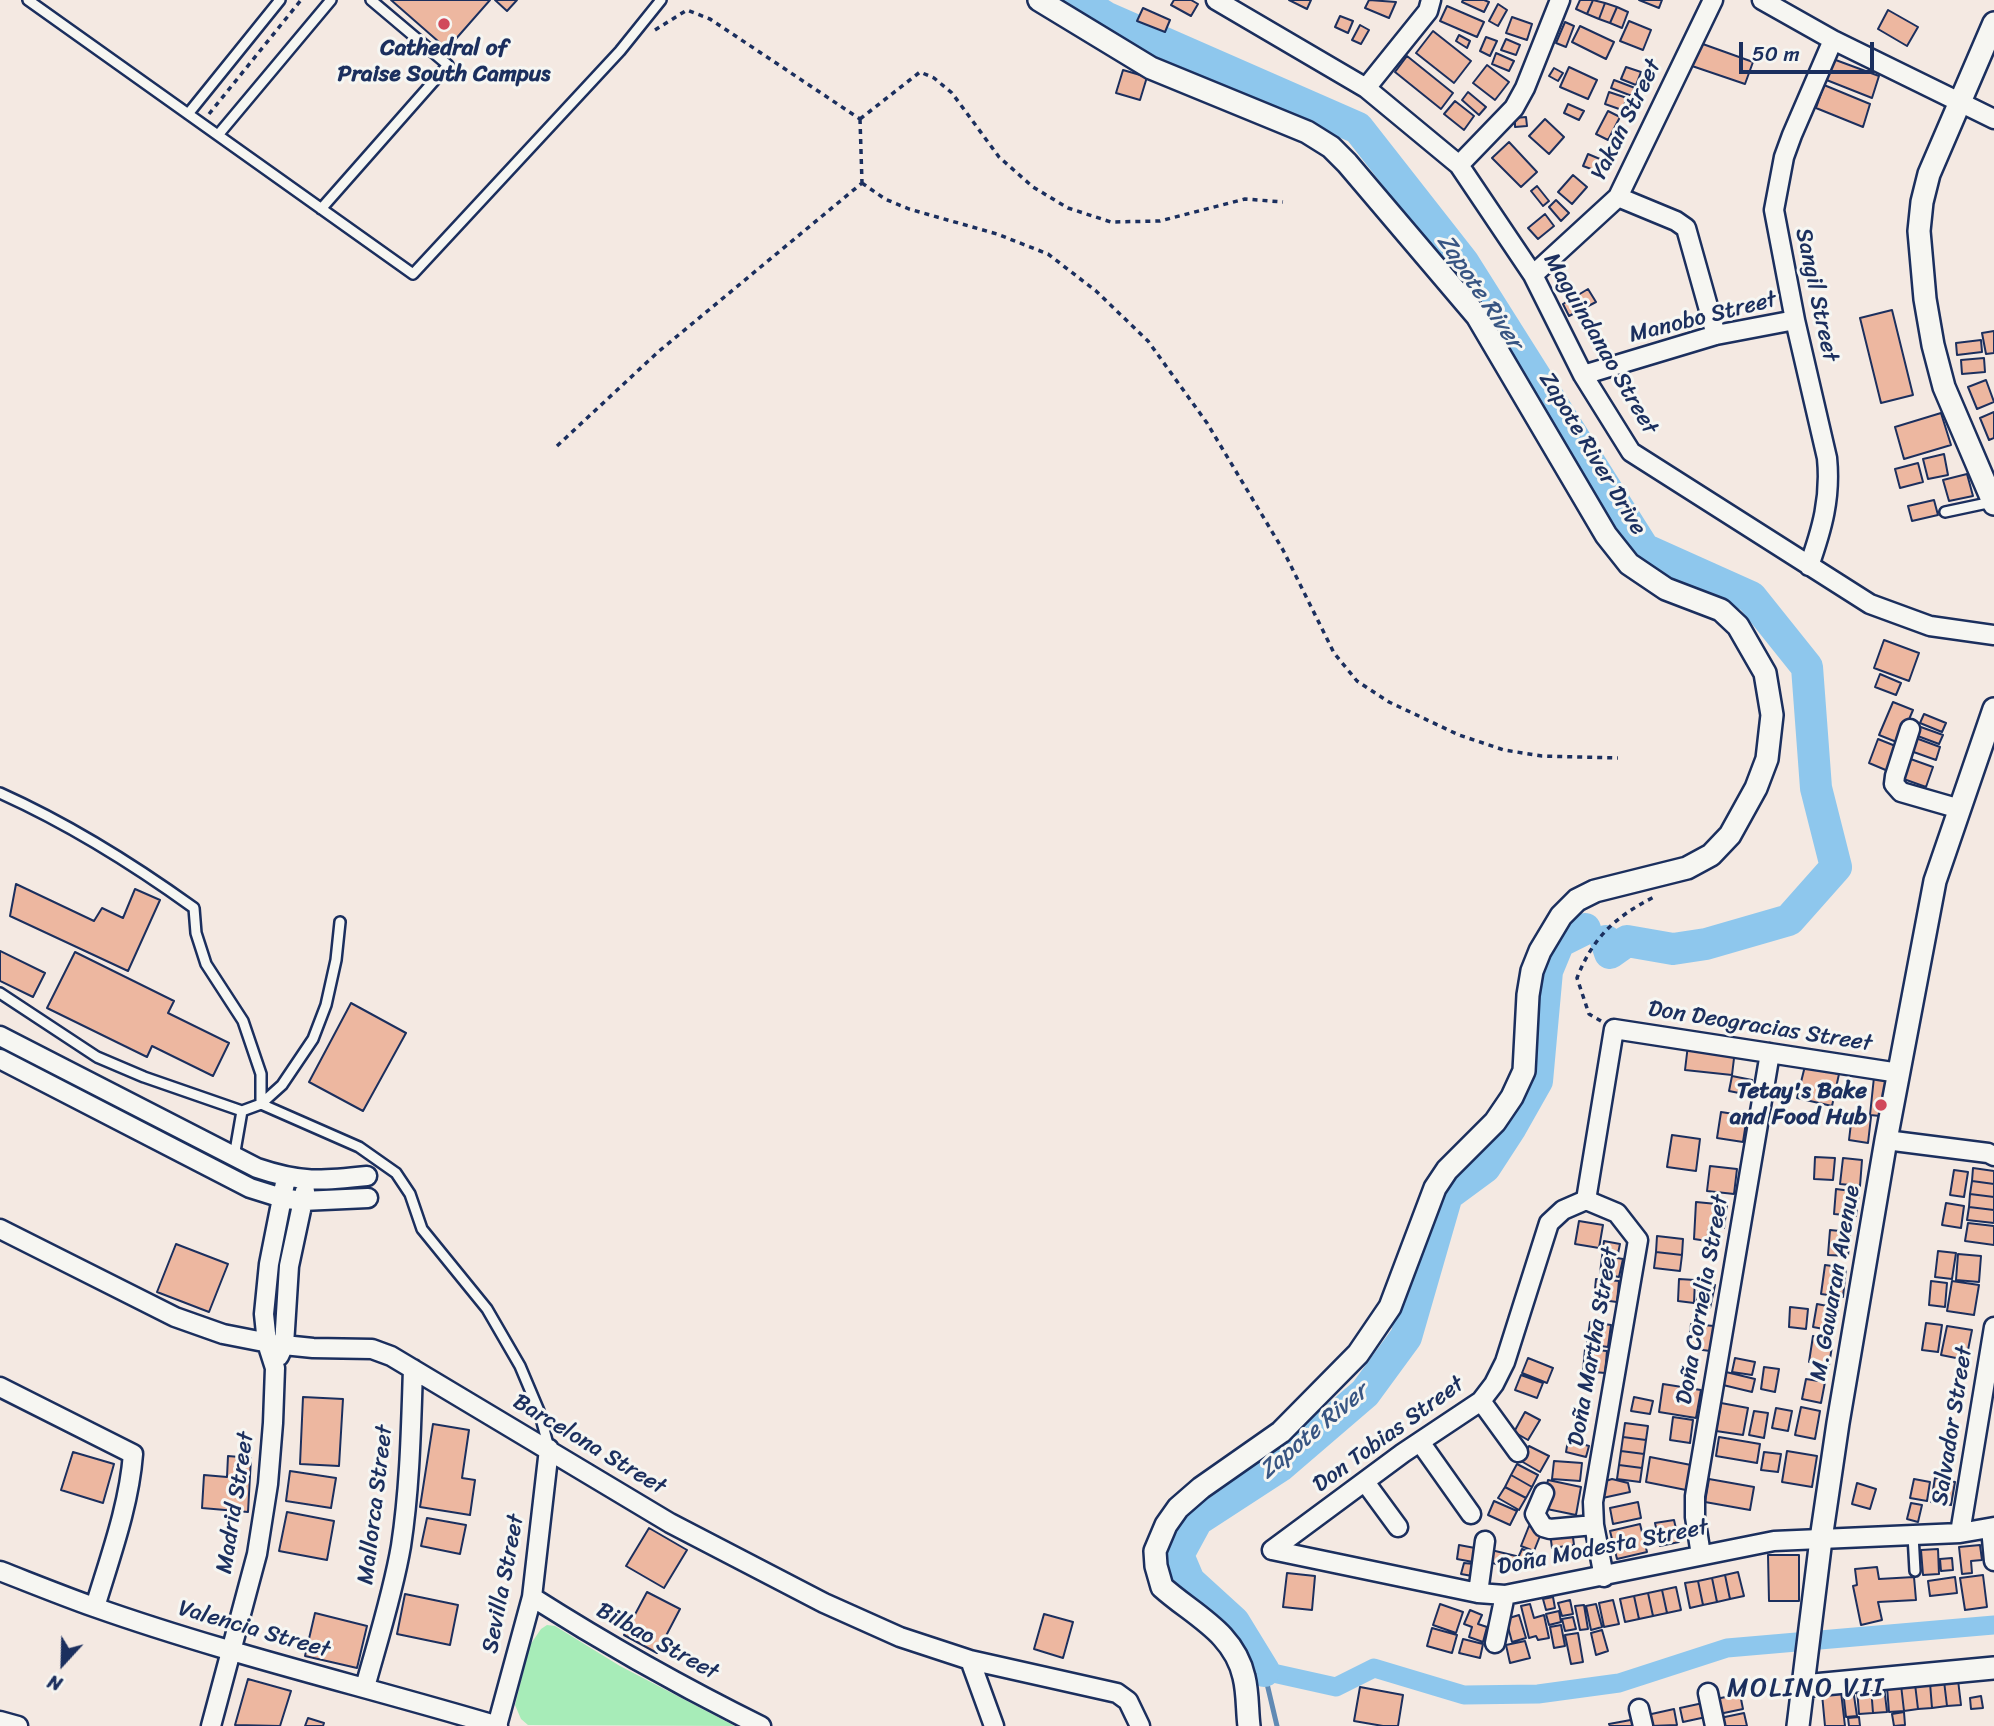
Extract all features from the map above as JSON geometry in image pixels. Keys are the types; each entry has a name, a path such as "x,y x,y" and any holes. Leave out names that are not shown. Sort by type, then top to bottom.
{"street":[{"name":"Zapote River Drive","path":"1039,0 1151,68 1307,132 1331,146 1478,316 1606,535 1629,564 1666,589 1721,610 1738,626 1765,673 1772,715 1767,759 1756,788 1730,835 1711,855 1687,868 1595,891 1577,900 1561,916 1540,951 1532,971 1524,1071 1512,1097 1495,1122 1447,1170 1434,1188 1390,1307 1358,1354 1281,1432 1201,1488 1178,1508 1166,1525 1155,1558 1162,1587 1224,1637 1238,1657 1245,1679 1249,1726"},
{"name":"Maguindanao Street","path":"1216,0 1366,88 1459,165 1533,275 1583,375 1631,452 1870,604 1930,626 1994,635"},
{"path":"1366,88 1428,11 1431,0"},
{"path":"1459,165 1514,108 1525,88 1560,0"},
{"name":"Yakan Street","path":"1533,275 1618,197 1713,0"},
{"path":"1762,0 1833,40 1994,119"},
{"path":"1994,23 1929,174 1919,231 1925,299 1944,387 1994,503"},
{"name":"Sangil Street","path":"1809,566 1824,521 1829,477 1774,210 1784,157 1833,40"},
{"name":"Yakan Street","path":"1618,197 1676,221 1686,228 1716,335"},
{"name":"Manobo Street","path":"1583,375 1716,335 1795,320"},
{"name":"M. Gawaran Avenue","path":"1798,1726 1821,1539 1886,1140 1935,881 1994,709"},
{"path":"1910,729 1894,785 1902,792 1960,809"},
{"path":"1586,1200 1615,1029"},
{"name":"Don Deogracias Street","path":"1615,1029 1899,1073"},
{"path":"0,1036 257,1168 286,1178 307,1181 367,1176"},
{"name":"Doña Cornelia Street","path":"1701,1555 1695,1517 1695,1496 1770,1053"},
{"path":"0,1059 250,1188 302,1201 368,1198"},
{"path":"1886,1140 1989,1153 1994,1156"},
{"name":"Madrid Street","path":"275,1344 264,1314 269,1264 286,1178"},
{"name":"Madrid Street","path":"211,1726 257,1554 272,1435 275,1344 307,1181"},
{"name":"Don Tobias Street","path":"1272,1550 1481,1401 1494,1384 1505,1362 1549,1223 1563,1210 1586,1200"},
{"name":"Doña Martha Street","path":"1586,1200 1618,1213 1638,1240 1593,1502 1594,1525 1604,1577"},
{"name":"Barcelona Street","path":"0,1229 175,1318 223,1334 313,1348 372,1349 391,1356 670,1523 824,1603 900,1637 971,1660 1117,1693 1128,1701 1140,1726"},
{"name":"Salvador Street","path":"1960,1533 1994,1326"},
{"name":"Mallorca Street","path":"365,1687 401,1547 411,1440 413,1369"},
{"path":"0,1387 133,1454 132,1472 118,1532 94,1607"},
{"path":"1481,1401 1518,1452"},
{"path":"1420,1442 1471,1514"},
{"name":"Sevilla Street","path":"498,1726 531,1597 549,1449"},
{"path":"1365,1482 1398,1527"},
{"path":"1544,1493 1535,1514 1543,1527 1550,1529 1594,1525"},
{"path":"1992,1528 1994,1561"},
{"name":"Doña Modesta Street","path":"1272,1550 1478,1593 1505,1595 1774,1541 1960,1533 1992,1528"},
{"path":"1478,1593 1485,1541"},
{"name":"Valencia Street","path":"0,1571 94,1607 230,1650 498,1726"},
{"path":"1495,1643 1505,1595"},
{"name":"Bilbao Street","path":"531,1597 599,1639 761,1726"},
{"path":"971,1660 994,1726"},
{"path":"1804,1679 1994,1668"},
{"path":"1708,1693 1715,1726"},
{"path":"0,1721 18,1726"}],"lane":[{"path":"28,0 413,274 620,51 661,0"},
{"path":"188,114 280,0"},
{"path":"218,135 331,0"},
{"path":"321,209 447,65 371,0"},
{"path":"1945,512 1994,503"},
{"path":"0,793 33,808 112,852 194,908 196,933 206,964 243,1021 261,1074 261,1104"},
{"path":"0,993 97,1057 144,1077 242,1111 261,1104 282,1085 313,1039 326,1005 336,960 340,922"},
{"path":"261,1104 359,1147 396,1173 410,1194 422,1229 487,1309 520,1366 540,1411 549,1449"},
{"path":"234,1157 242,1111"},
{"path":"1913,1535 1915,1571"}],"path":[{"path":"201,123 301,0"},
{"path":"654,30 687,10 710,19 860,119"},
{"path":"860,119 920,72 934,78 952,93 999,157 1033,187 1068,208 1111,222 1160,221 1245,199 1283,202"},
{"path":"860,119 862,183"},
{"path":"557,446 657,352 862,183"},
{"path":"862,183 885,199 909,209 997,234 1048,254 1096,291 1148,341 1207,423 1283,550 1334,653 1357,681 1388,702 1459,735 1504,750 1542,756 1618,758"},
{"path":"1615,1029 1589,1014 1577,978 1587,953 1614,922 1653,898 1665,894"}],"green space":[{"path":"547,1625 555,1626 620,1666 735,1726 528,1725 521,1719 515,1705 530,1645"}],"building":[{"name":"Cathedral of Praise South Campus","path":"391,0 490,0 447,49"},
{"name":"Cathedral of Praise South Campus","path":"495,0 517,0 507,11"},
{"path":"1174,0 1191,0 1198,4 1191,16 1171,5"},
{"path":"1289,0 1311,0 1307,9"},
{"path":"1369,0 1396,2 1389,18 1365,8"},
{"path":"1580,0 1593,0 1587,14 1576,9"},
{"path":"1593,0 1605,3 1599,19 1587,14"},
{"path":"1639,0 1662,0 1659,8"},
{"path":"1462,2 1489,2 1484,12"},
{"path":"1605,3 1617,7 1610,23 1599,19"},
{"path":"1498,4 1507,10 1498,26 1489,21"},
{"path":"1447,6 1484,22 1477,37 1440,21"},
{"path":"1617,7 1628,12 1622,28 1610,23"},
{"path":"1143,8 1170,20 1165,32 1137,21"},
{"path":"1888,10 1918,27 1907,46 1878,29"},
{"path":"1340,16 1353,21 1348,33 1335,27"},
{"path":"1512,17 1532,24 1527,40 1506,33"},
{"path":"1629,21 1651,30 1643,50 1620,41"},
{"path":"1565,22 1574,26 1566,47 1556,43"},
{"path":"1360,25 1369,30 1361,44 1352,40"},
{"path":"1580,26 1614,42 1606,59 1572,42"},
{"path":"1433,31 1471,61 1454,83 1416,53"},
{"path":"1459,35 1470,41 1467,48 1456,41"},
{"path":"1486,37 1497,41 1490,56 1480,51"},
{"path":"1506,39 1520,45 1516,55 1501,50"},
{"path":"1700,43 1753,62 1745,84 1692,66"},
{"path":"1496,53 1514,61 1509,71 1492,64"},
{"path":"1407,56 1453,93 1441,109 1395,72"},
{"path":"1833,59 1879,76 1872,98 1824,79"},
{"path":"1487,65 1509,82 1495,100 1473,83"},
{"path":"1569,67 1597,80 1588,99 1560,87"},
{"path":"1626,67 1641,72 1636,85 1621,79"},
{"path":"1554,68 1563,73 1558,81 1549,76"},
{"path":"1123,70 1147,77 1140,100 1116,93"},
{"path":"1614,80 1635,88 1632,96 1611,88"},
{"path":"1824,85 1870,104 1863,127 1816,108"},
{"path":"1468,92 1486,107 1479,115 1462,100"},
{"path":"1609,92 1627,98 1622,110 1605,104"},
{"path":"1455,101 1474,116 1464,130 1444,114"},
{"path":"1568,104 1584,111 1579,120 1564,113"},
{"path":"1608,111 1620,117 1608,140 1596,134"},
{"path":"1526,117 1527,126 1515,127 1515,118"},
{"path":"1545,119 1564,137 1549,154 1529,136"},
{"path":"1509,142 1537,172 1521,187 1492,158"},
{"path":"1588,154 1607,162 1602,173 1583,166"},
{"path":"1573,175 1587,187 1572,204 1558,192"},
{"path":"1537,186 1549,201 1543,206 1531,191"},
{"path":"1556,200 1569,213 1561,221 1549,207"},
{"path":"1545,214 1554,226 1538,239 1528,228"},
{"path":"1588,289 1596,302 1569,316 1563,304"},
{"path":"1892,310 1913,395 1881,403 1860,318"},
{"path":"1994,331 1994,353 1986,354 1982,333"},
{"path":"1981,340 1982,352 1957,355 1956,343"},
{"path":"1984,358 1985,372 1962,374 1961,360"},
{"path":"1986,380 1994,402 1977,409 1968,387"},
{"path":"1994,412 1994,438 1989,440 1980,418"},
{"path":"1941,413 1951,445 1904,459 1895,427"},
{"path":"1944,454 1948,475 1928,479 1923,459"},
{"path":"1918,463 1923,482 1900,488 1895,469"},
{"path":"1967,474 1973,496 1949,501 1943,480"},
{"path":"1934,500 1938,515 1912,521 1908,506"},
{"path":"1884,640 1919,653 1909,681 1874,668"},
{"path":"1880,674 1901,683 1896,695 1875,687"},
{"path":"1893,702 1913,710 1899,743 1879,735"},
{"path":"1924,714 1946,723 1942,732 1920,723"},
{"path":"1918,726 1943,735 1939,744 1915,735"},
{"path":"1913,737 1940,747 1936,760 1908,750"},
{"path":"1878,739 1898,747 1888,771 1869,763"},
{"path":"1905,757 1933,767 1926,787 1898,777"},
{"path":"16,884 94,921 102,908 123,918 135,889 160,900 128,971 10,916"},
{"path":"0,951 45,973 33,997 0,981"},
{"path":"75,952 174,1001 168,1013 229,1043 213,1076 152,1046 147,1057 47,1008"},
{"path":"351,1003 406,1033 363,1111 309,1082"},
{"path":"1688,1045 1735,1050 1732,1075 1685,1070"},
{"path":"1805,1066 1839,1074 1832,1106 1797,1098"},
{"path":"1732,1076 1752,1080 1749,1095 1729,1091"},
{"path":"1874,1077 1894,1079 1890,1117 1870,1115"},
{"path":"1721,1112 1747,1116 1743,1142 1717,1138"},
{"path":"1852,1115 1871,1117 1868,1143 1849,1140"},
{"path":"1672,1135 1700,1139 1696,1171 1667,1167"},
{"path":"1815,1157 1835,1158 1833,1180 1814,1179"},
{"path":"1843,1158 1862,1160 1860,1186 1840,1184"},
{"path":"1710,1166 1737,1169 1734,1194 1707,1191"},
{"path":"1973,1168 1994,1171 1994,1184 1972,1181"},
{"path":"1954,1170 1968,1172 1964,1197 1950,1195"},
{"path":"1972,1181 1994,1184 1994,1197 1970,1194"},
{"path":"1836,1189 1859,1192 1856,1216 1834,1214"},
{"path":"1970,1194 1994,1197 1994,1210 1969,1207"},
{"path":"1696,1202 1727,1205 1724,1228 1709,1227 1707,1241 1694,1239"},
{"path":"1946,1203 1964,1206 1961,1228 1942,1225"},
{"path":"1969,1207 1994,1210 1994,1223 1967,1220"},
{"path":"1579,1221 1603,1225 1599,1248 1575,1244"},
{"path":"1968,1223 1994,1226 1994,1245 1965,1241"},
{"path":"1830,1230 1850,1232 1848,1256 1828,1255"},
{"path":"1657,1236 1683,1239 1682,1255 1656,1252"},
{"path":"1604,1241 1620,1244 1617,1258 1623,1259 1619,1277 1600,1273"},
{"path":"176,1244 228,1264 209,1312 157,1292"},
{"path":"1938,1251 1956,1253 1952,1279 1935,1277"},
{"path":"1656,1252 1682,1255 1680,1271 1654,1268"},
{"path":"1958,1254 1981,1256 1979,1282 1956,1280"},
{"path":"1825,1265 1846,1268 1843,1297 1821,1294"},
{"path":"1596,1279 1619,1281 1617,1302 1594,1299"},
{"path":"1679,1279 1695,1280 1694,1303 1678,1301"},
{"path":"1931,1281 1947,1283 1945,1307 1929,1305"},
{"path":"1952,1281 1979,1285 1974,1315 1947,1311"},
{"path":"1700,1282 1715,1285 1710,1308 1696,1305"},
{"path":"1817,1304 1838,1308 1834,1331 1813,1327"},
{"path":"1790,1307 1808,1309 1806,1329 1789,1327"},
{"path":"1590,1322 1611,1325 1608,1347 1587,1344"},
{"path":"1926,1323 1942,1325 1938,1352 1922,1350"},
{"path":"1691,1324 1714,1326 1710,1351 1688,1348"},
{"path":"1947,1326 1972,1330 1966,1360 1941,1355"},
{"path":"1813,1336 1833,1340 1829,1365 1809,1362"},
{"path":"1585,1349 1607,1351 1605,1373 1583,1371"},
{"path":"1528,1358 1553,1368 1547,1383 1522,1373"},
{"path":"1735,1358 1755,1362 1752,1375 1732,1372"},
{"path":"1764,1367 1779,1369 1775,1392 1761,1389"},
{"path":"1726,1372 1755,1379 1752,1392 1723,1385"},
{"path":"1521,1375 1543,1383 1537,1398 1515,1390"},
{"path":"1806,1379 1825,1382 1821,1403 1802,1399"},
{"path":"1663,1384 1701,1390 1696,1418 1659,1412"},
{"path":"303,1397 343,1399 339,1466 300,1464"},
{"path":"1634,1397 1653,1401 1650,1414 1631,1411"},
{"path":"1721,1403 1748,1408 1743,1435 1716,1431"},
{"path":"1801,1407 1820,1411 1815,1439 1795,1435"},
{"path":"1776,1408 1792,1411 1788,1431 1772,1428"},
{"path":"1754,1411 1768,1413 1764,1438 1749,1435"},
{"path":"1525,1412 1540,1420 1528,1440 1514,1432"},
{"path":"1673,1417 1693,1420 1690,1443 1670,1440"},
{"path":"1625,1423 1648,1426 1646,1440 1623,1437"},
{"path":"433,1424 469,1430 462,1478 475,1480 470,1515 420,1507"},
{"path":"1623,1437 1646,1440 1644,1454 1621,1451"},
{"path":"1719,1437 1760,1444 1757,1463 1716,1456"},
{"path":"1568,1440 1589,1446 1586,1457 1566,1452"},
{"path":"1529,1446 1549,1456 1540,1472 1521,1461"},
{"path":"1621,1451 1644,1454 1642,1468 1619,1465"},
{"path":"1787,1451 1817,1456 1812,1487 1782,1482"},
{"path":"73,1452 114,1464 103,1503 61,1490"},
{"path":"1764,1452 1781,1454 1778,1472 1761,1470"},
{"path":"228,1456 251,1458 248,1512 202,1508 204,1475 227,1477"},
{"path":"1650,1457 1691,1465 1686,1490 1646,1482"},
{"path":"1554,1461 1582,1463 1580,1481 1552,1479"},
{"path":"1517,1464 1538,1475 1532,1487 1511,1475"},
{"path":"1619,1465 1642,1468 1640,1482 1617,1479"},
{"path":"290,1471 336,1478 331,1508 286,1501"},
{"path":"1511,1475 1532,1487 1526,1498 1505,1487"},
{"path":"1935,1478 1955,1482 1951,1505 1931,1502"},
{"path":"1612,1479 1628,1483 1630,1492 1598,1499 1599,1483"},
{"path":"1709,1479 1754,1487 1750,1510 1705,1502"},
{"path":"1914,1479 1930,1482 1927,1501 1910,1498"},
{"path":"1548,1480 1581,1487 1576,1515 1542,1508"},
{"path":"1857,1483 1876,1489 1870,1509 1852,1504"},
{"path":"1505,1487 1526,1498 1519,1510 1498,1498"},
{"path":"1494,1501 1517,1511 1510,1525 1488,1515"},
{"path":"1638,1502 1641,1518 1613,1524 1610,1508"},
{"path":"1911,1503 1922,1505 1918,1522 1907,1519"},
{"path":"287,1512 334,1521 327,1560 279,1551"},
{"path":"427,1518 466,1525 460,1554 421,1546"},
{"path":"1674,1520 1679,1542 1660,1546 1655,1523"},
{"path":"1640,1524 1647,1552 1617,1559 1610,1531"},
{"path":"1529,1526 1542,1531 1534,1551 1521,1546"},
{"path":"649,1528 687,1550 664,1588 626,1566"},
{"path":"1572,1530 1574,1545 1552,1548 1550,1533"},
{"path":"1459,1545 1475,1548 1473,1562 1457,1559"},
{"path":"1980,1545 1982,1560 1971,1561 1972,1573 1962,1574 1959,1547"},
{"path":"1487,1549 1516,1556 1513,1568 1484,1561"},
{"path":"1522,1549 1536,1555 1532,1563 1518,1558"},
{"path":"1938,1549 1939,1574 1923,1575 1921,1550"},
{"path":"1768,1555 1799,1555 1799,1601 1769,1601"},
{"path":"1952,1558 1953,1570 1941,1571 1940,1559"},
{"path":"1464,1563 1474,1564 1472,1576 1461,1574"},
{"path":"1877,1567 1879,1579 1914,1577 1916,1600 1878,1602 1882,1620 1861,1625 1853,1586 1857,1585 1855,1569"},
{"path":"1738,1572 1744,1596 1730,1599 1725,1575"},
{"path":"1287,1573 1315,1576 1312,1610 1283,1607"},
{"path":"1725,1575 1730,1599 1717,1602 1712,1578"},
{"path":"1983,1575 1987,1607 1965,1610 1960,1578"},
{"path":"1955,1577 1957,1593 1930,1596 1928,1581"},
{"path":"1712,1578 1717,1602 1703,1605 1698,1581"},
{"path":"1698,1581 1703,1605 1690,1608 1685,1583"},
{"path":"1676,1587 1681,1610 1667,1613 1662,1590"},
{"path":"1662,1590 1667,1613 1653,1616 1648,1593"},
{"path":"647,1592 680,1609 657,1653 624,1635"},
{"path":"1648,1593 1653,1616 1639,1619 1634,1596"},
{"path":"405,1594 458,1605 450,1645 397,1634"},
{"path":"1634,1596 1639,1619 1625,1622 1620,1599"},
{"path":"1553,1597 1555,1608 1546,1610 1543,1599"},
{"path":"1570,1600 1573,1614 1562,1616 1558,1603"},
{"path":"1613,1600 1619,1624 1604,1627 1599,1603"},
{"path":"1440,1604 1463,1612 1456,1633 1433,1625"},
{"path":"1530,1604 1534,1618 1544,1615 1549,1638 1529,1638 1521,1606"},
{"path":"1596,1604 1602,1627 1591,1630 1586,1606"},
{"path":"1584,1605 1588,1629 1580,1630 1575,1606"},
{"path":"1470,1610 1482,1615 1478,1624 1487,1627 1483,1642 1469,1637 1472,1627 1464,1624"},
{"path":"1559,1611 1561,1622 1549,1625 1546,1614"},
{"path":"315,1613 367,1626 357,1668 305,1656"},
{"path":"1044,1614 1073,1622 1063,1658 1034,1649"},
{"path":"1519,1615 1526,1638 1512,1642 1506,1619"},
{"path":"1573,1617 1576,1629 1565,1631 1562,1619"},
{"path":"1561,1625 1565,1646 1554,1648 1550,1627"},
{"path":"1432,1628 1457,1635 1452,1653 1427,1646"},
{"path":"1602,1630 1608,1651 1596,1655 1591,1633"},
{"path":"1578,1633 1583,1662 1571,1664 1565,1635"},
{"path":"1463,1639 1483,1644 1480,1658 1459,1653"},
{"path":"1525,1641 1530,1658 1510,1663 1506,1645"},
{"path":"248,1679 291,1691 280,1726 235,1725"},
{"path":"1958,1680 1961,1705 1947,1706 1944,1681"},
{"path":"1944,1681 1947,1706 1932,1708 1930,1683"},
{"path":"1930,1683 1932,1708 1918,1709 1915,1684"},
{"path":"1915,1684 1918,1709 1904,1711 1901,1685"},
{"path":"1901,1685 1904,1711 1889,1712 1887,1687"},
{"path":"1884,1686 1887,1712 1873,1713 1871,1687"},
{"path":"1360,1687 1403,1695 1398,1726 1354,1721"},
{"path":"1871,1687 1873,1713 1859,1714 1857,1689"},
{"path":"1853,1689 1857,1716 1846,1717 1843,1690"},
{"path":"1841,1692 1845,1726 1825,1726 1822,1694"},
{"path":"1740,1694 1743,1709 1719,1714 1716,1699"},
{"path":"1981,1696 1983,1708 1971,1709 1970,1698"},
{"path":"1703,1703 1706,1717 1683,1722 1680,1708"},
{"path":"1674,1709 1677,1725 1650,1726 1647,1715"},
{"path":"1904,1712 1905,1725 1894,1726 1892,1714"},
{"path":"1744,1713 1747,1726 1722,1726 1720,1718"},
{"path":"1859,1717 1860,1726 1849,1726 1848,1718"},
{"path":"308,1718 324,1723 323,1726 305,1726"},
{"path":"1636,1719 1637,1726 1609,1724"}],"waterway":[{"name":"Zapote River","path":"1078,0 1107,18 1358,128 1463,262 1644,549 1751,597 1807,667 1816,788 1836,867 1789,920 1706,944 1673,949 1627,941 1610,953 1606,941"},
{"name":"Zapote River","path":"1264,1671 1234,1622 1189,1581 1178,1555 1197,1520 1280,1466 1365,1393 1406,1337 1447,1195 1485,1167 1537,1081 1547,971 1559,942 1585,929"},
{"path":"1264,1671 1336,1687 1374,1668 1464,1695 1538,1694 1619,1683 1727,1648 1994,1625"},
{"name":"Zapote River","path":"1264,1671 1277,1726"}],"place":[{"name":"Cathedral of Praise South Campus","path":"444,24"},
{"name":"Tetay's Bake and Food Hub","path":"1881,1105"}],"district":[{"name":"MOLINO VII","path":"1806,1689"}]}
